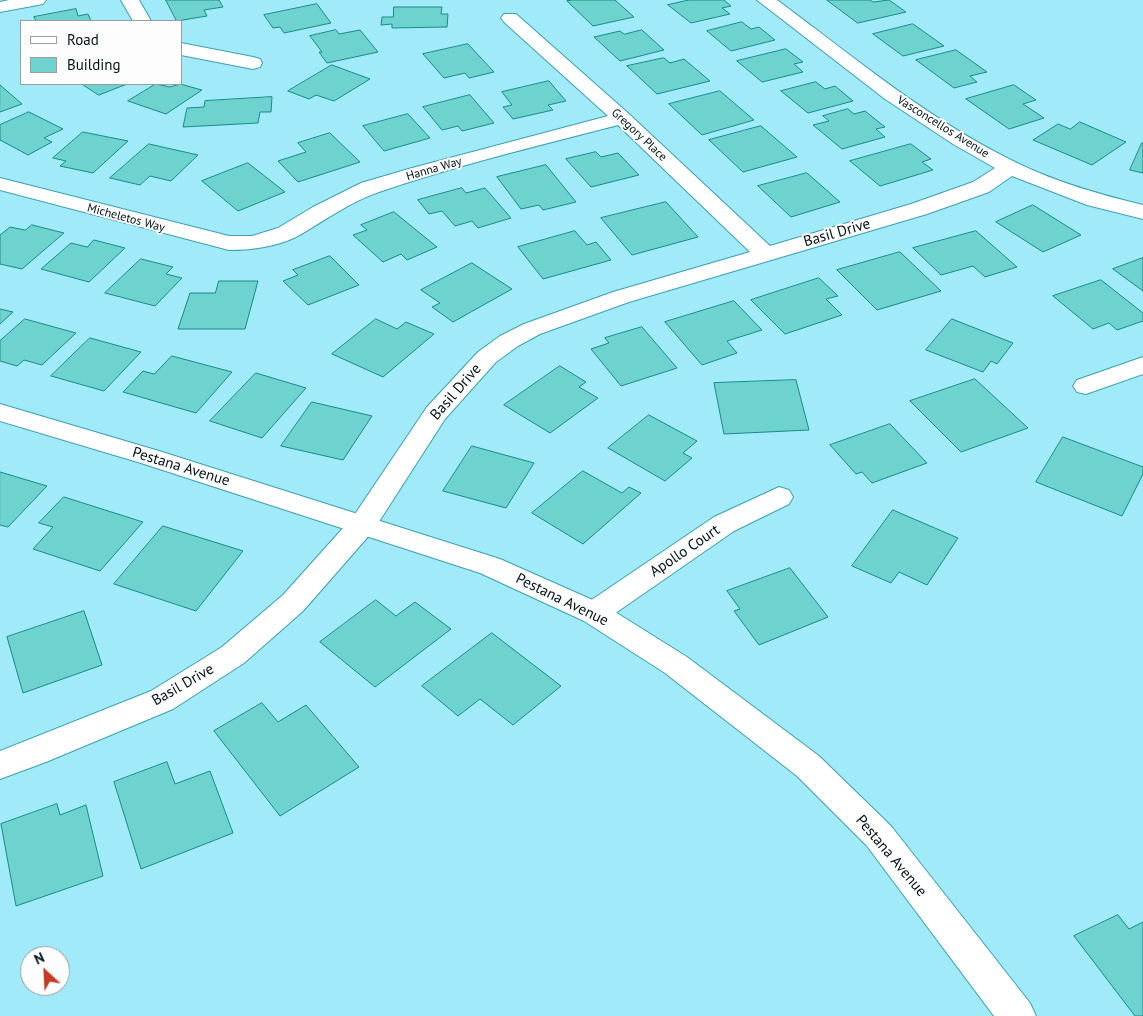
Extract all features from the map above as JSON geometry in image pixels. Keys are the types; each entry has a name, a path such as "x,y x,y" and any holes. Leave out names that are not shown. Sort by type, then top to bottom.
{"street":[{"path":"0,7 37,0"},
{"path":"130,0 141,20"},
{"name":"Vasconcellos Avenue","path":"766,0 892,95 960,140 1010,168 1095,200 1143,212"},
{"name":"Gregory Place","path":"510,18 622,118 766,254"},
{"path":"182,49 253,63"},
{"name":"Hanna Way","path":"254,243 286,233 321,212 369,188 419,172 622,118"},
{"name":"Basil Drive","path":"0,764 35,753 162,700 233,655 293,603 363,524 436,413 487,357 509,341 532,329 621,297 919,209 981,187 1010,168"},
{"name":"Micheletos Way","path":"0,184 228,244 254,243"},
{"path":"1086,386 1143,365"},
{"name":"Pestana Avenue","path":"0,412 363,524 490,566 594,613 676,665 808,766 879,836 1017,1016"},
{"name":"Apollo Court","path":"594,613 724,524 780,497"}],"building":[{"path":"166,0 219,0 223,7 204,10 207,16 176,20"},
{"path":"615,0 634,17 593,26 567,1"},
{"path":"689,0 724,0 731,6 722,8 730,14 691,23 668,5"},
{"path":"827,0 870,0 873,2 889,0 906,12 858,23"},
{"path":"317,4 331,23 284,33 280,27 273,28 264,15"},
{"path":"394,7 442,7 441,14 448,14 447,27 392,28 392,24 381,25 382,17 393,17"},
{"path":"76,9 78,16 88,14 91,20 36,20 34,17"},
{"path":"742,22 751,29 759,27 775,40 731,51 707,31"},
{"path":"913,24 944,46 903,56 873,34"},
{"path":"336,30 339,34 360,30 378,52 327,63 319,52 322,52 310,36"},
{"path":"642,30 664,50 620,61 594,37 620,31 624,34"},
{"path":"468,44 494,72 469,78 465,73 444,78 423,54"},
{"path":"786,49 803,62 794,64 803,72 762,82 737,61"},
{"path":"956,50 987,72 970,76 977,82 954,88 916,60"},
{"path":"664,58 670,63 684,59 710,81 657,94 627,66"},
{"path":"332,65 370,79 334,101 316,95 309,99 288,91"},
{"path":"549,81 566,101 548,105 553,110 513,119 503,107 512,105 502,92"},
{"path":"816,82 825,89 835,86 853,101 808,113 781,91"},
{"path":"0,85 22,104 0,112"},
{"path":"84,85 124,85 99,95"},
{"path":"154,85 170,87 182,85 202,90 166,114 128,101"},
{"path":"1014,85 1036,100 1023,104 1044,118 1009,129 966,99"},
{"path":"720,91 754,120 702,135 669,104"},
{"path":"470,95 494,123 462,131 458,126 442,130 423,107"},
{"path":"272,97 271,112 260,112 258,123 183,127 187,108 204,107 205,101"},
{"path":"848,109 854,114 865,111 885,127 876,129 885,137 842,149 813,125 829,121 823,116"},
{"path":"29,112 63,129 44,138 52,142 28,155 0,140 0,125"},
{"path":"408,114 430,138 384,151 363,126"},
{"path":"1080,122 1126,142 1092,165 1033,140 1058,124 1070,129"},
{"path":"761,126 797,157 743,172 709,140"},
{"path":"83,132 128,141 93,173 60,166 66,161 53,158"},
{"path":"330,133 360,162 298,182 278,161 306,152 298,143"},
{"path":"1143,143 1143,173 1130,170"},
{"path":"149,144 198,155 171,181 150,176 140,185 110,178"},
{"path":"911,144 931,159 922,162 933,170 880,186 850,161"},
{"path":"596,152 601,157 618,153 639,175 591,187 566,159"},
{"path":"248,163 285,192 238,211 202,181"},
{"path":"546,165 576,202 543,210 539,205 521,209 497,177"},
{"path":"807,173 840,202 791,217 758,186"},
{"path":"462,188 466,193 485,188 511,218 478,228 472,221 455,226 442,211 429,214 418,200"},
{"path":"666,202 698,237 632,255 601,218"},
{"path":"1033,205 1081,235 1043,252 996,222"},
{"path":"394,212 437,247 407,260 401,254 383,262 353,235 367,230 361,225"},
{"path":"32,225 64,233 22,269 0,264 0,235 10,227 25,230"},
{"path":"575,231 587,245 596,242 611,260 543,279 518,247"},
{"path":"976,231 1017,267 985,277 973,266 941,275 913,248"},
{"path":"94,240 125,248 89,282 41,269 71,243 87,247"},
{"path":"900,252 941,291 877,310 837,270"},
{"path":"330,256 359,285 308,305 283,281 298,275 293,270"},
{"path":"1143,258 1143,291 1113,269"},
{"path":"141,259 173,267 166,274 182,278 155,306 105,293"},
{"path":"472,263 512,289 453,322 432,307 440,303 421,290"},
{"path":"819,278 838,296 826,299 842,315 785,334 751,300"},
{"path":"1101,280 1143,313 1143,321 1117,330 1109,323 1093,329 1053,296"},
{"path":"219,281 258,281 245,329 178,329 190,293 215,293"},
{"path":"734,301 762,330 727,341 737,353 702,365 665,322"},
{"path":"0,309 13,312 0,324"},
{"path":"25,319 76,333 42,365 24,360 17,366 0,361 0,341"},
{"path":"376,319 397,329 406,322 434,334 383,377 332,354"},
{"path":"952,319 1013,343 997,364 991,361 983,372 926,350"},
{"path":"642,327 677,368 621,386 591,349 609,343 605,338"},
{"path":"90,338 141,352 104,391 51,376"},
{"path":"172,356 232,372 196,413 123,392 143,371 154,374"},
{"path":"560,366 586,382 579,387 598,398 550,433 504,405"},
{"path":"256,373 306,388 262,438 210,421"},
{"path":"975,379 1028,428 961,452 910,401"},
{"path":"796,380 809,430 724,434 714,383"},
{"path":"312,402 372,416 343,460 281,446"},
{"path":"649,415 697,441 683,453 692,458 665,481 608,448"},
{"path":"890,424 927,463 872,483 862,472 856,474 830,445"},
{"path":"1063,437 1143,467 1143,474 1122,516 1036,482"},
{"path":"472,446 534,463 506,508 443,491"},
{"path":"583,471 622,493 629,487 641,493 583,544 532,513"},
{"path":"0,472 47,486 8,527 0,525"},
{"path":"64,497 143,522 100,571 33,549 53,527 39,523"},
{"path":"893,510 958,538 927,585 899,572 891,583 852,566"},
{"path":"163,526 243,551 196,611 114,584"},
{"path":"790,568 828,617 759,645 734,611 740,609 727,591"},
{"path":"376,600 396,616 415,602 451,629 375,687 320,642"},
{"path":"84,611 102,665 23,693 7,637"},
{"path":"492,633 561,686 513,725 480,699 458,716 422,686"},
{"path":"262,703 278,722 306,705 359,767 280,816 214,731"},
{"path":"167,762 175,784 210,771 233,833 141,869 114,782"},
{"path":"57,804 60,815 86,805 103,876 16,906 1,824"},
{"path":"1118,915 1129,929 1143,922 1143,1016 1135,1016 1074,936"}]}
